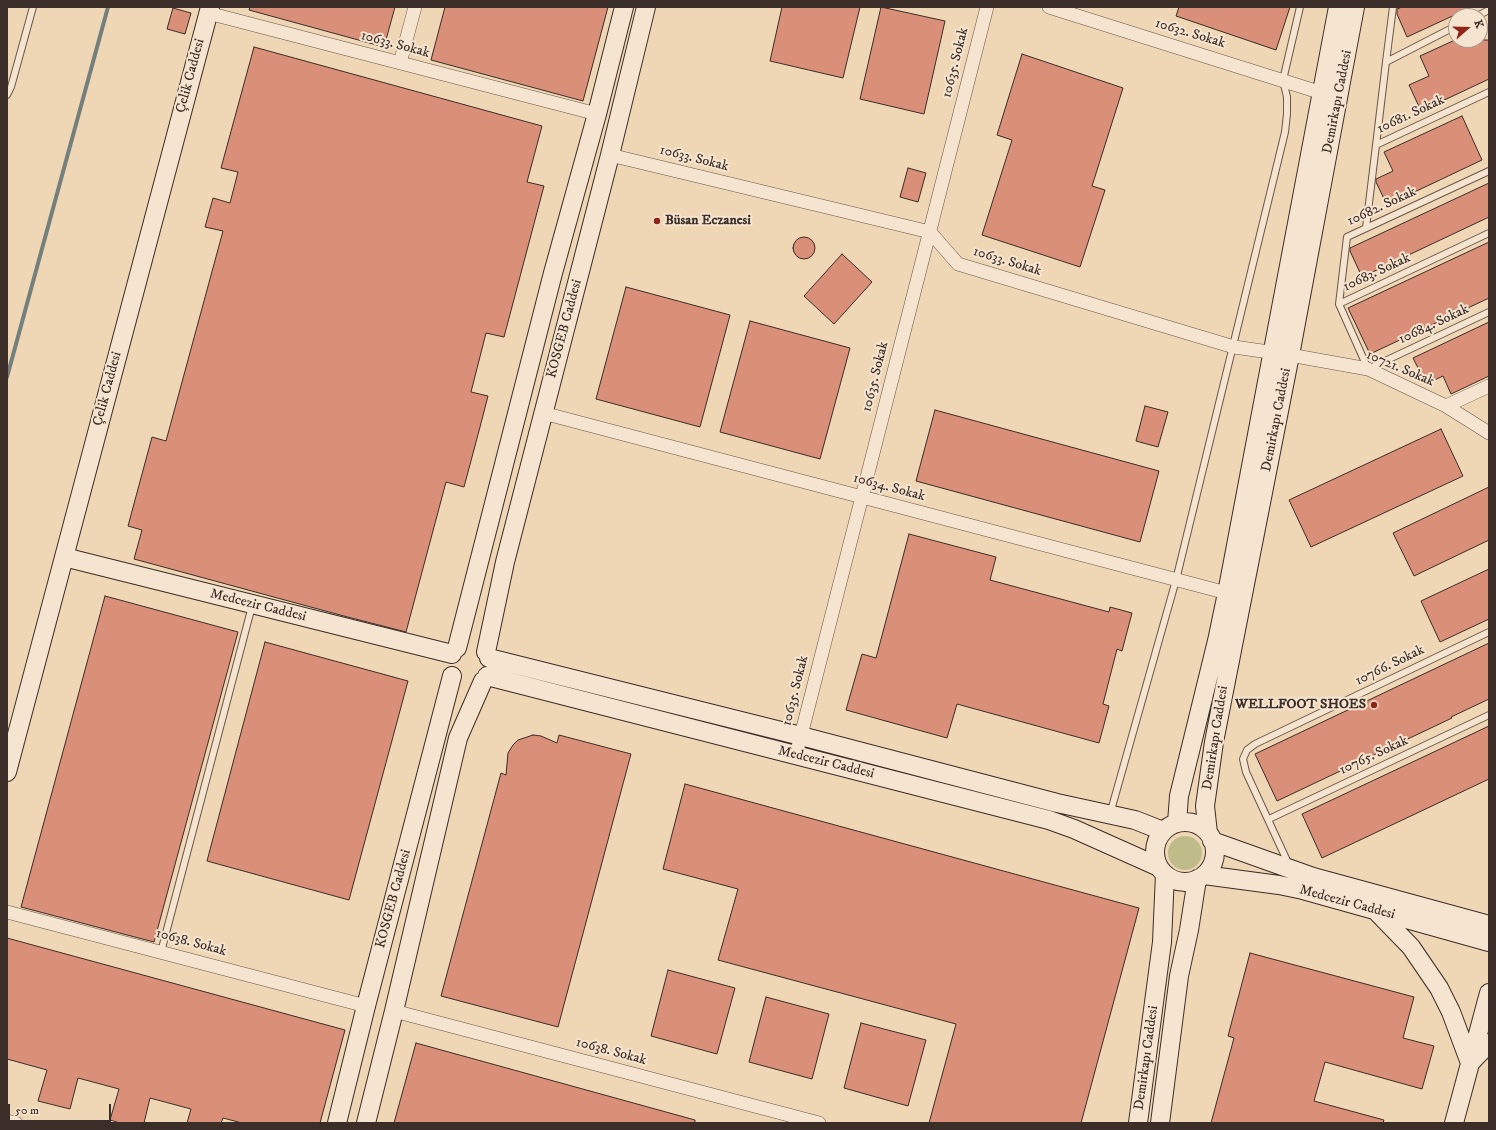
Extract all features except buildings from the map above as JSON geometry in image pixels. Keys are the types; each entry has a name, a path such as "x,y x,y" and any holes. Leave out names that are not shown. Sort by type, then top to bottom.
{"street":[{"path":"400,62 415,7"},
{"name":"KOSGEB Caddesi","path":"455,651 624,7"},
{"name":"KOSGEB Caddesi","path":"488,655 505,562 610,155 646,7"},
{"name":"10635. Sokak","path":"796,755 987,7"},
{"name":"10632. Sokak","path":"1049,7 1322,93"},
{"name":"Demirkapı Caddesi","path":"1210,837 1206,806 1214,742 1282,353 1281,304 1338,7"},
{"name":"Demirkapı Caddesi","path":"1170,827 1217,641 1282,353 1356,7"},
{"name":"10633. Sokak","path":"209,10 597,114"},
{"name":"Çelik Caddesi","path":"7,772 209,10"},
{"name":"10633. Sokak","path":"610,155 930,232 958,264 1234,346 1282,353"},
{"name":"10721. Sokak","path":"1282,353 1368,369 1446,406 1489,433"},
{"path":"1446,406 1489,386"},
{"name":"10634. Sokak","path":"543,413 1227,593"},
{"name":"Medcezir Caddesi","path":"64,557 252,604 455,651"},
{"path":"469,644 482,648 488,655 490,664 485,678 476,684 463,684 452,676 449,665 455,651 469,644"},
{"name":"Medcezir Caddesi","path":"488,655 1049,801 1170,827"},
{"name":"KOSGEB Caddesi","path":"337,1123 452,676"},
{"name":"KOSGEB Caddesi","path":"366,1123 394,1011 458,738 485,678"},
{"name":"Medcezir Caddesi","path":"485,678 796,755 1049,820 1074,829 1162,871"},
{"path":"1185,822 1194,824 1201,828 1210,837 1214,850 1213,860 1210,868 1200,877 1188,882 1180,882 1172,879 1162,871 1156,860 1155,852 1158,838 1170,827 1185,822"},
{"name":"Medcezir Caddesi","path":"1210,837 1313,877 1489,924"},
{"name":"Demirkapı Caddesi","path":"1138,1123 1162,942 1162,871"},
{"name":"Demirkapı Caddesi","path":"1160,1123 1179,976 1200,877"},
{"name":"Medcezir Caddesi","path":"1200,877 1279,885 1489,942"},
{"path":"1376,911 1411,947 1439,988 1451,1012 1470,1063"},
{"name":"10638. Sokak","path":"7,912 366,1006"},
{"path":"1454,1123 1489,992"},
{"name":"10638. Sokak","path":"394,1011 819,1123"},
{"path":"1470,1063 1489,1043"},
{"path":"7,1121 16,1123"}],"lane":[{"path":"7,94 11,87 33,7"},
{"path":"1110,815 1176,580 1285,132 1287,103 1283,80 1300,7"},
{"path":"1376,145 1393,7"},
{"path":"1386,62 1448,30"},
{"name":"10681. Sokak","path":"1366,228 1376,145 1489,92"},
{"name":"10682. Sokak","path":"1339,304 1347,237 1489,171"},
{"name":"10683. Sokak","path":"1368,369 1339,304 1489,234"},
{"name":"10684. Sokak","path":"1368,369 1489,312"},
{"path":"161,952 252,604"},
{"name":"10766. Sokak","path":"1291,869 1246,772 1244,759 1247,750 1255,744 1489,632"},
{"name":"10765. Sokak","path":"1269,819 1489,715"}],"shaded area":[{"path":"1182,836 1188,836 1192,837 1199,843 1202,853 1201,860 1195,867 1188,870 1182,870 1178,869 1171,863 1168,856 1168,850 1169,846 1175,839"}],"waterway":[{"path":"7,377 108,7"}],"place":[{"name":"Büsan Eczanesi","path":"657,221"},
{"name":"WELLFOOT SHOES","path":"1374,705"}]}
